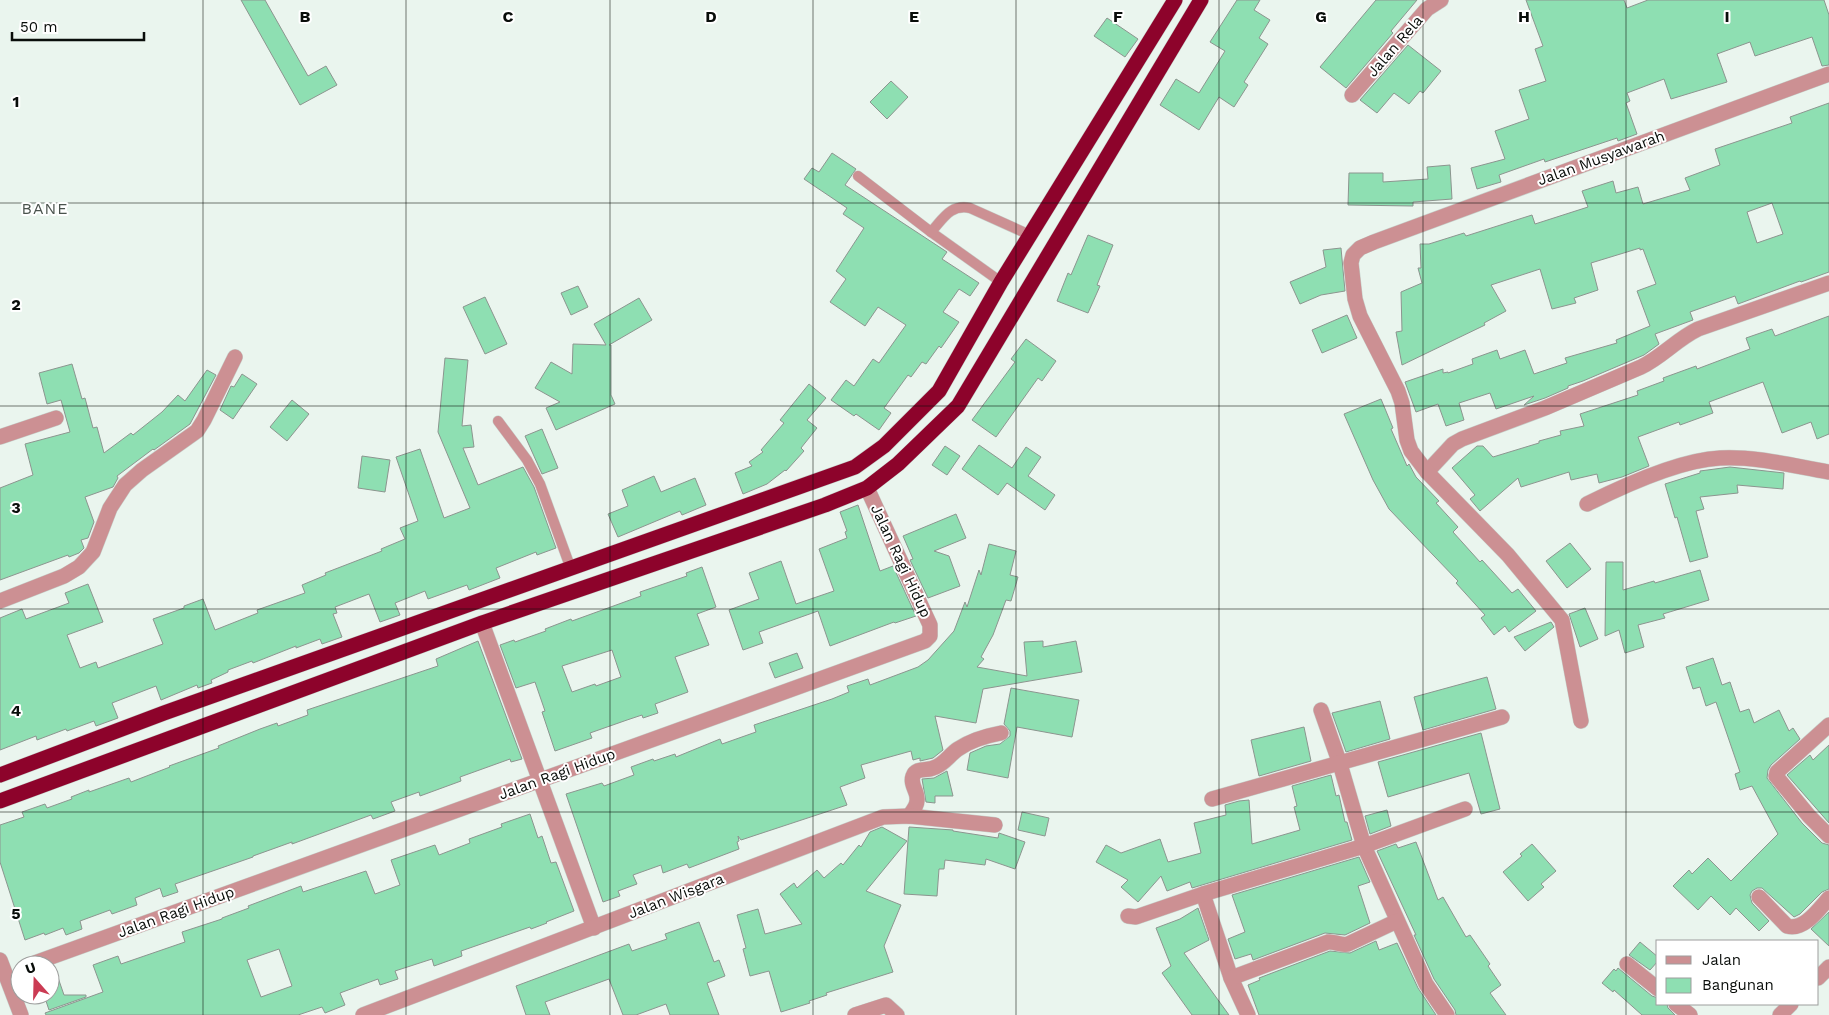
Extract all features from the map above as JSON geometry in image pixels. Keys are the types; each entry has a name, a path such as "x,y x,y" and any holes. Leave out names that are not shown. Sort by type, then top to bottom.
{"highway":[{"path":"0,775 164,713 855,467 884,446 939,391 1001,282 1175,0"},
{"path":"0,801 482,623 816,508 867,488 898,464 958,406 1201,0"}],"street":[{"name":"Jalan Rela","path":"1352,95 1427,9 1440,0"},
{"name":"Jalan Musyawarah","path":"1427,472 1408,445 1402,403 1388,369 1360,316 1355,299 1351,263 1353,255 1360,248 1829,74"},
{"path":"1582,721 1562,620 1508,555 1427,472 1453,444 1462,439 1545,408 1647,364 1682,338 1698,329 1829,283"},
{"path":"0,601 64,576 79,567 93,552 110,508 125,485 142,470 197,431 235,357"},
{"path":"0,437 56,418"},
{"path":"1587,504 1663,472 1697,461 1719,458 1754,459 1829,472"},
{"name":"Jalan Ragi Hidup","path":"57,955 925,641 930,636 930,625 867,488"},
{"path":"482,623 594,928"},
{"path":"1321,710 1340,764 1364,846 1429,988 1447,1015"},
{"path":"1212,799 1502,717"},
{"path":"1829,726 1777,772 1776,776 1809,816 1829,836"},
{"path":"909,816 917,799 912,782 915,772 922,769 933,769 955,751 979,738 1001,733"},
{"path":"1128,916 1136,917 1203,894 1364,846 1465,809"},
{"name":"Jalan Wisgara","path":"363,1015 883,817 909,816 995,825"},
{"path":"1203,894 1231,978 1248,1015"},
{"path":"1759,897 1788,926 1794,928 1801,926 1808,920 1829,898"},
{"path":"1231,978 1328,942 1342,945 1348,944 1397,921"},
{"path":"1627,964 1656,987"},
{"path":"2,967 21,1015"},
{"path":"1819,977 1829,968"},
{"path":"1677,1005 1690,1015"},
{"path":"1780,1015 1790,1005"},
{"path":"855,1015 883,1006 889,1006 897,1015"}],"lane":[{"path":"858,176 931,232 1001,282"},
{"path":"931,232 952,209 960,206 970,208 1030,235"},
{"path":"498,421 527,460 540,484 571,569"}],"building":[{"path":"241,0 265,0 308,76 326,66 337,85 300,105"},
{"path":"1237,0 1260,0 1254,10 1270,20 1259,38 1268,44 1244,82 1248,85 1234,107 1219,97 1199,130 1160,105 1176,79 1199,93 1225,51 1210,42"},
{"path":"1376,0 1417,0 1391,31 1393,33 1346,88 1320,67"},
{"path":"1526,0 1624,0 1627,8 1648,0 1824,0 1829,15 1829,65 1822,66 1812,37 1755,56 1750,42 1717,54 1727,82 1671,99 1664,79 1627,93 1630,101 1626,103 1637,134 1618,141 1617,138 1545,162 1544,159 1499,175 1501,182 1477,189 1471,168 1505,159 1495,131 1529,119 1519,90 1546,81 1535,49 1543,46"},
{"path":"1107,18 1138,39 1125,57 1094,36"},
{"path":"1408,45 1441,71 1423,93 1420,91 1409,104 1394,93 1377,113 1360,100"},
{"path":"891,81 908,97 887,119 870,102"},
{"path":"1829,103 1829,272 1738,304 1735,296 1690,312 1693,320 1655,334 1659,344 1644,355 1568,386 1568,388 1545,398 1524,405 1534,396 1496,409 1490,393 1459,403 1464,420 1446,426 1438,404 1416,412 1405,382 1443,369 1443,373 1448,373 1473,364 1472,359 1497,350 1500,359 1525,350 1534,374 1567,363 1565,358 1617,343 1616,340 1650,326 1637,291 1656,284 1643,249 1640,250 1640,248 1591,263 1598,290 1574,298 1576,303 1552,309 1540,269 1491,285 1506,311 1484,323 1485,325 1402,365 1396,332 1402,331 1401,292 1422,283 1418,268 1421,268 1420,244 1429,244 1464,233 1466,236 1532,215 1535,224 1588,207 1582,191 1613,181 1616,193 1638,187 1643,204 1690,190 1685,178 1720,165 1715,149 1792,123 1790,117","holes":["1772,203 1783,234 1757,243 1747,212"]},
{"path":"832,153 856,169 845,185 947,252 942,259 979,283 970,296 959,289 943,312 959,322 941,348 939,346 926,364 922,362 911,377 908,375 884,408 891,413 879,430 831,400 846,380 854,386 873,359 879,363 906,325 878,307 865,326 830,302 846,279 836,271 864,228 843,214 847,208 804,179 812,168 819,172"},
{"path":"1450,165 1452,199 1413,202 1413,206 1348,205 1349,173 1383,173 1383,182 1428,179 1427,167"},
{"path":"1088,235 1113,245 1097,285 1100,286 1088,313 1057,301 1068,273 1071,275"},
{"path":"1341,248 1345,291 1321,295 1300,304 1290,282 1326,267 1323,250"},
{"path":"578,286 588,307 571,315 561,293"},
{"path":"485,297 507,344 485,354 463,307"},
{"path":"639,298 652,320 609,345 611,345 611,395 615,404 556,430 546,408 560,402 535,388 551,362 572,374 573,344 606,345 594,324"},
{"path":"1347,315 1357,338 1322,353 1312,330"},
{"path":"1829,316 1829,434 1817,439 1811,422 1782,433 1763,382 1709,402 1713,413 1680,425 1679,422 1638,437 1649,466 1622,477 1599,483 1597,474 1571,480 1569,472 1521,487 1518,478 1480,511 1470,499 1475,495 1452,468 1477,446 1483,446 1493,457 1561,435 1560,431 1584,426 1580,414 1638,395 1637,391 1664,381 1663,378 1696,366 1697,369 1750,349 1746,338 1772,329 1775,336"},
{"path":"1026,339 1056,361 1042,381 1038,378 996,437 972,420 1015,362 1011,359"},
{"path":"445,358 468,360 462,426 471,425 474,447 463,448 478,485 523,467 534,487 556,548 537,555 536,552 496,568 500,578 469,590 467,585 428,599 425,591 395,603 400,615 380,622 369,594 335,607 337,613 333,614 342,637 322,644 320,639 296,648 296,646 253,663 252,661 228,670 228,672 211,680 212,683 198,688 197,685 161,700 156,686 112,703 118,718 96,726 94,721 37,740 36,736 0,750 0,618 22,609 26,619 69,603 65,593 88,584 103,622 67,635 80,668 96,662 98,668 163,644 153,619 203,599 215,630 258,613 257,610 305,593 302,585 326,575 325,573 382,551 381,549 405,539 400,528 418,521 396,457 420,449 444,518 470,508 438,432"},
{"path":"72,364 82,399 85,398 93,428 97,427 104,453 131,433 133,435 162,412 178,395 185,401 207,370 216,375 190,424 117,476 118,478 113,487 85,497 94,522 88,538 81,540 84,548 79,553 69,557 68,555 0,580 0,488 33,475 25,444 70,432 61,400 47,404 39,373"},
{"path":"242,374 257,384 233,419 220,410 231,386 234,387"},
{"path":"809,384 826,398 807,420 817,428 801,448 804,451 786,471 767,484 743,494 735,473 752,466 749,462 763,452 761,450 784,423 780,420"},
{"path":"1381,399 1393,428 1391,429 1407,466 1409,464 1416,477 1439,501 1436,503 1458,527 1453,532 1512,593 1518,589 1536,611 1509,632 1505,626 1494,635 1481,618 1485,615 1456,583 1458,581 1389,509 1373,480 1344,414"},
{"path":"292,400 309,414 287,441 270,427"},
{"path":"542,429 558,468 542,474 525,436"},
{"path":"979,445 1012,468 1026,447 1041,457 1028,476 1055,495 1045,510 1007,483 998,495 962,469"},
{"path":"945,446 960,456 947,475 932,465"},
{"path":"362,456 390,460 385,492 358,488"},
{"path":"1730,467 1784,473 1783,489 1737,485 1738,493 1700,497 1704,509 1696,511 1708,557 1690,562 1665,484 1700,473 1700,471"},
{"path":"654,476 661,492 695,478 706,505 682,515 680,511 618,537 608,514 628,506 622,490"},
{"path":"858,505 880,571 893,566 916,616 894,622 830,646 818,611 759,632 763,643 743,650 729,610 759,599 749,573 781,561 796,604 834,591 819,549 847,538 845,532 847,531 840,512"},
{"path":"956,514 966,538 934,551 949,556 960,586 928,598 910,560 913,559 903,536"},
{"path":"1570,543 1591,569 1567,588 1546,561"},
{"path":"989,544 1016,551 1010,575 1018,577 1011,601 1006,600 993,635 981,657 984,659 977,667 1027,676 1024,642 1043,641 1043,647 1076,641 1082,672 983,689 976,723 935,716 943,750 933,758 920,761 920,758 913,760 911,751 861,765 865,778 840,787 847,805 741,840 738,836 739,849 689,868 687,864 663,873 661,865 633,875 637,884 618,891 620,896 603,902 566,794 602,783 604,786 634,775 631,767 653,759 654,761 675,754 676,757 720,739 722,744 756,732 754,725 849,692 847,686 868,679 870,685 918,667 928,660 954,631 965,602 967,607 979,570 981,575"},
{"path":"1606,562 1623,562 1623,590 1700,570 1709,600 1663,614 1665,618 1638,625 1644,647 1625,653 1619,630 1605,636"},
{"path":"702,567 716,607 697,614 709,645 675,657 688,692 655,704 658,713 643,718 642,715 590,733 592,738 555,751 542,712 545,711 535,682 516,688 500,645 514,640 515,642 546,631 545,629 571,619 572,621 641,596 640,592 687,576 686,573","holes":["612,650 621,677 572,692 562,666"]},
{"path":"1585,608 1598,639 1580,647 1569,614"},
{"path":"1551,622 1554,627 1525,651 1514,637"},
{"path":"478,641 522,759 511,762 510,759 460,777 461,781 420,796 419,792 391,802 395,811 373,819 371,815 175,884 178,892 163,897 160,888 135,898 137,905 112,914 110,910 80,921 82,929 66,935 63,928 25,940 0,862 0,825 24,817 22,812 45,804 47,808 72,799 71,797 89,790 89,792 129,778 131,782 219,748 218,746 260,729 277,723 278,726 308,715 307,710 438,666 436,659"},
{"path":"797,653 803,668 775,678 769,663"},
{"path":"1713,658 1722,685 1730,682 1740,712 1749,709 1754,723 1779,710 1789,731 1793,728 1800,739 1771,765 1767,778 1802,823 1822,843 1829,845 1829,889 1822,892 1800,914 1794,917 1762,888 1752,891 1750,895 1752,903 1769,921 1759,931 1736,908 1730,915 1711,896 1698,910 1673,886 1689,870 1692,874 1708,858 1731,881 1778,834 1752,786 1740,790 1735,774 1740,772 1716,702 1706,706 1700,687 1693,689 1686,667"},
{"path":"1487,677 1496,709 1423,730 1414,697"},
{"path":"1011,688 1079,700 1072,737 1017,727 1008,778 967,770 970,753 986,746 1000,744 1010,736 1010,731 1004,724"},
{"path":"1380,701 1390,739 1346,752 1332,713"},
{"path":"1304,727 1311,761 1259,776 1251,740"},
{"path":"1481,733 1500,809 1481,814 1469,773 1388,797 1378,762"},
{"path":"1829,745 1829,823 1787,775 1810,755 1813,760"},
{"path":"947,771 953,796 935,796 935,803 926,802 922,779 934,778"},
{"path":"1331,775 1336,796 1339,795 1345,822 1347,822 1352,840 1192,888 1190,882 1167,891 1161,876 1138,902 1121,887 1128,880 1096,862 1106,845 1121,853 1160,839 1168,862 1201,853 1194,823 1226,815 1225,805 1239,801 1249,800 1252,844 1300,830 1294,807 1297,806 1292,786"},
{"path":"1387,810 1391,826 1370,834 1365,816"},
{"path":"1022,812 1049,818 1045,836 1018,830"},
{"path":"530,814 538,838 542,836 551,863 556,862 574,911 531,929 530,927 461,951 462,956 434,966 432,959 395,971 398,979 380,985 378,979 340,993 345,1005 325,1013 322,1007 298,1015 46,1015 45,1013 103,992 93,965 118,956 121,964 185,942 182,932 222,919 249,908 248,906 301,886 303,892 366,871 375,894 400,885 391,860 435,845 439,855 470,843 469,839 502,827 501,824","holes":["279,949 292,986 261,997 247,960"]},
{"path":"882,827 907,841 866,891 901,905 884,946 893,972 826,993 827,995 809,1001 810,1003 781,1012 769,971 750,976 743,949 746,948 737,915 758,909 765,934 802,924 780,894 794,883 797,888 817,870 824,878 841,863 843,865 859,845 861,847 870,832"},
{"path":"909,827 953,830 998,838 999,833 1025,842 1015,869 986,859 985,865 945,860 944,869 939,869 937,896 904,894"},
{"path":"1416,842 1438,900 1443,897 1466,937 1470,935 1490,964 1488,966 1501,985 1490,993 1506,1015 1456,1015 1455,1010 1434,979 1377,851 1396,844 1398,848"},
{"path":"1532,844 1556,871 1541,884 1544,887 1528,901 1503,872 1522,856 1520,854"},
{"path":"1359,857 1370,882 1358,886 1370,923 1345,935 1325,933 1253,960 1251,954 1235,959 1228,939 1245,932 1232,895"},
{"path":"1198,908 1209,940 1184,953 1229,1015 1192,1015 1162,973 1171,966 1156,928 1180,919"},
{"path":"1829,912 1829,946 1811,929"},
{"path":"699,922 714,962 719,960 725,976 707,983 719,1015 670,1015 666,1004 636,1015 623,1015 609,979 545,1002 550,1015 526,1015 516,986 629,944 632,951 667,939 665,934"},
{"path":"1376,941 1379,950 1397,943 1418,988 1436,1015 1259,1015 1248,985 1260,980 1259,978 1330,951 1350,953"},
{"path":"1640,942 1656,955 1656,963 1650,970 1629,955"},
{"path":"1618,968 1656,997 1656,1005 1667,1005 1675,1015 1642,1015 1614,990 1613,992 1602,983 1614,969 1616,971"},
{"path":"60,983 64,995 86,995 86,997 49,1010 47,1005 60,1005"}],"district":[{"name":"BANE","path":"45,208"}]}
